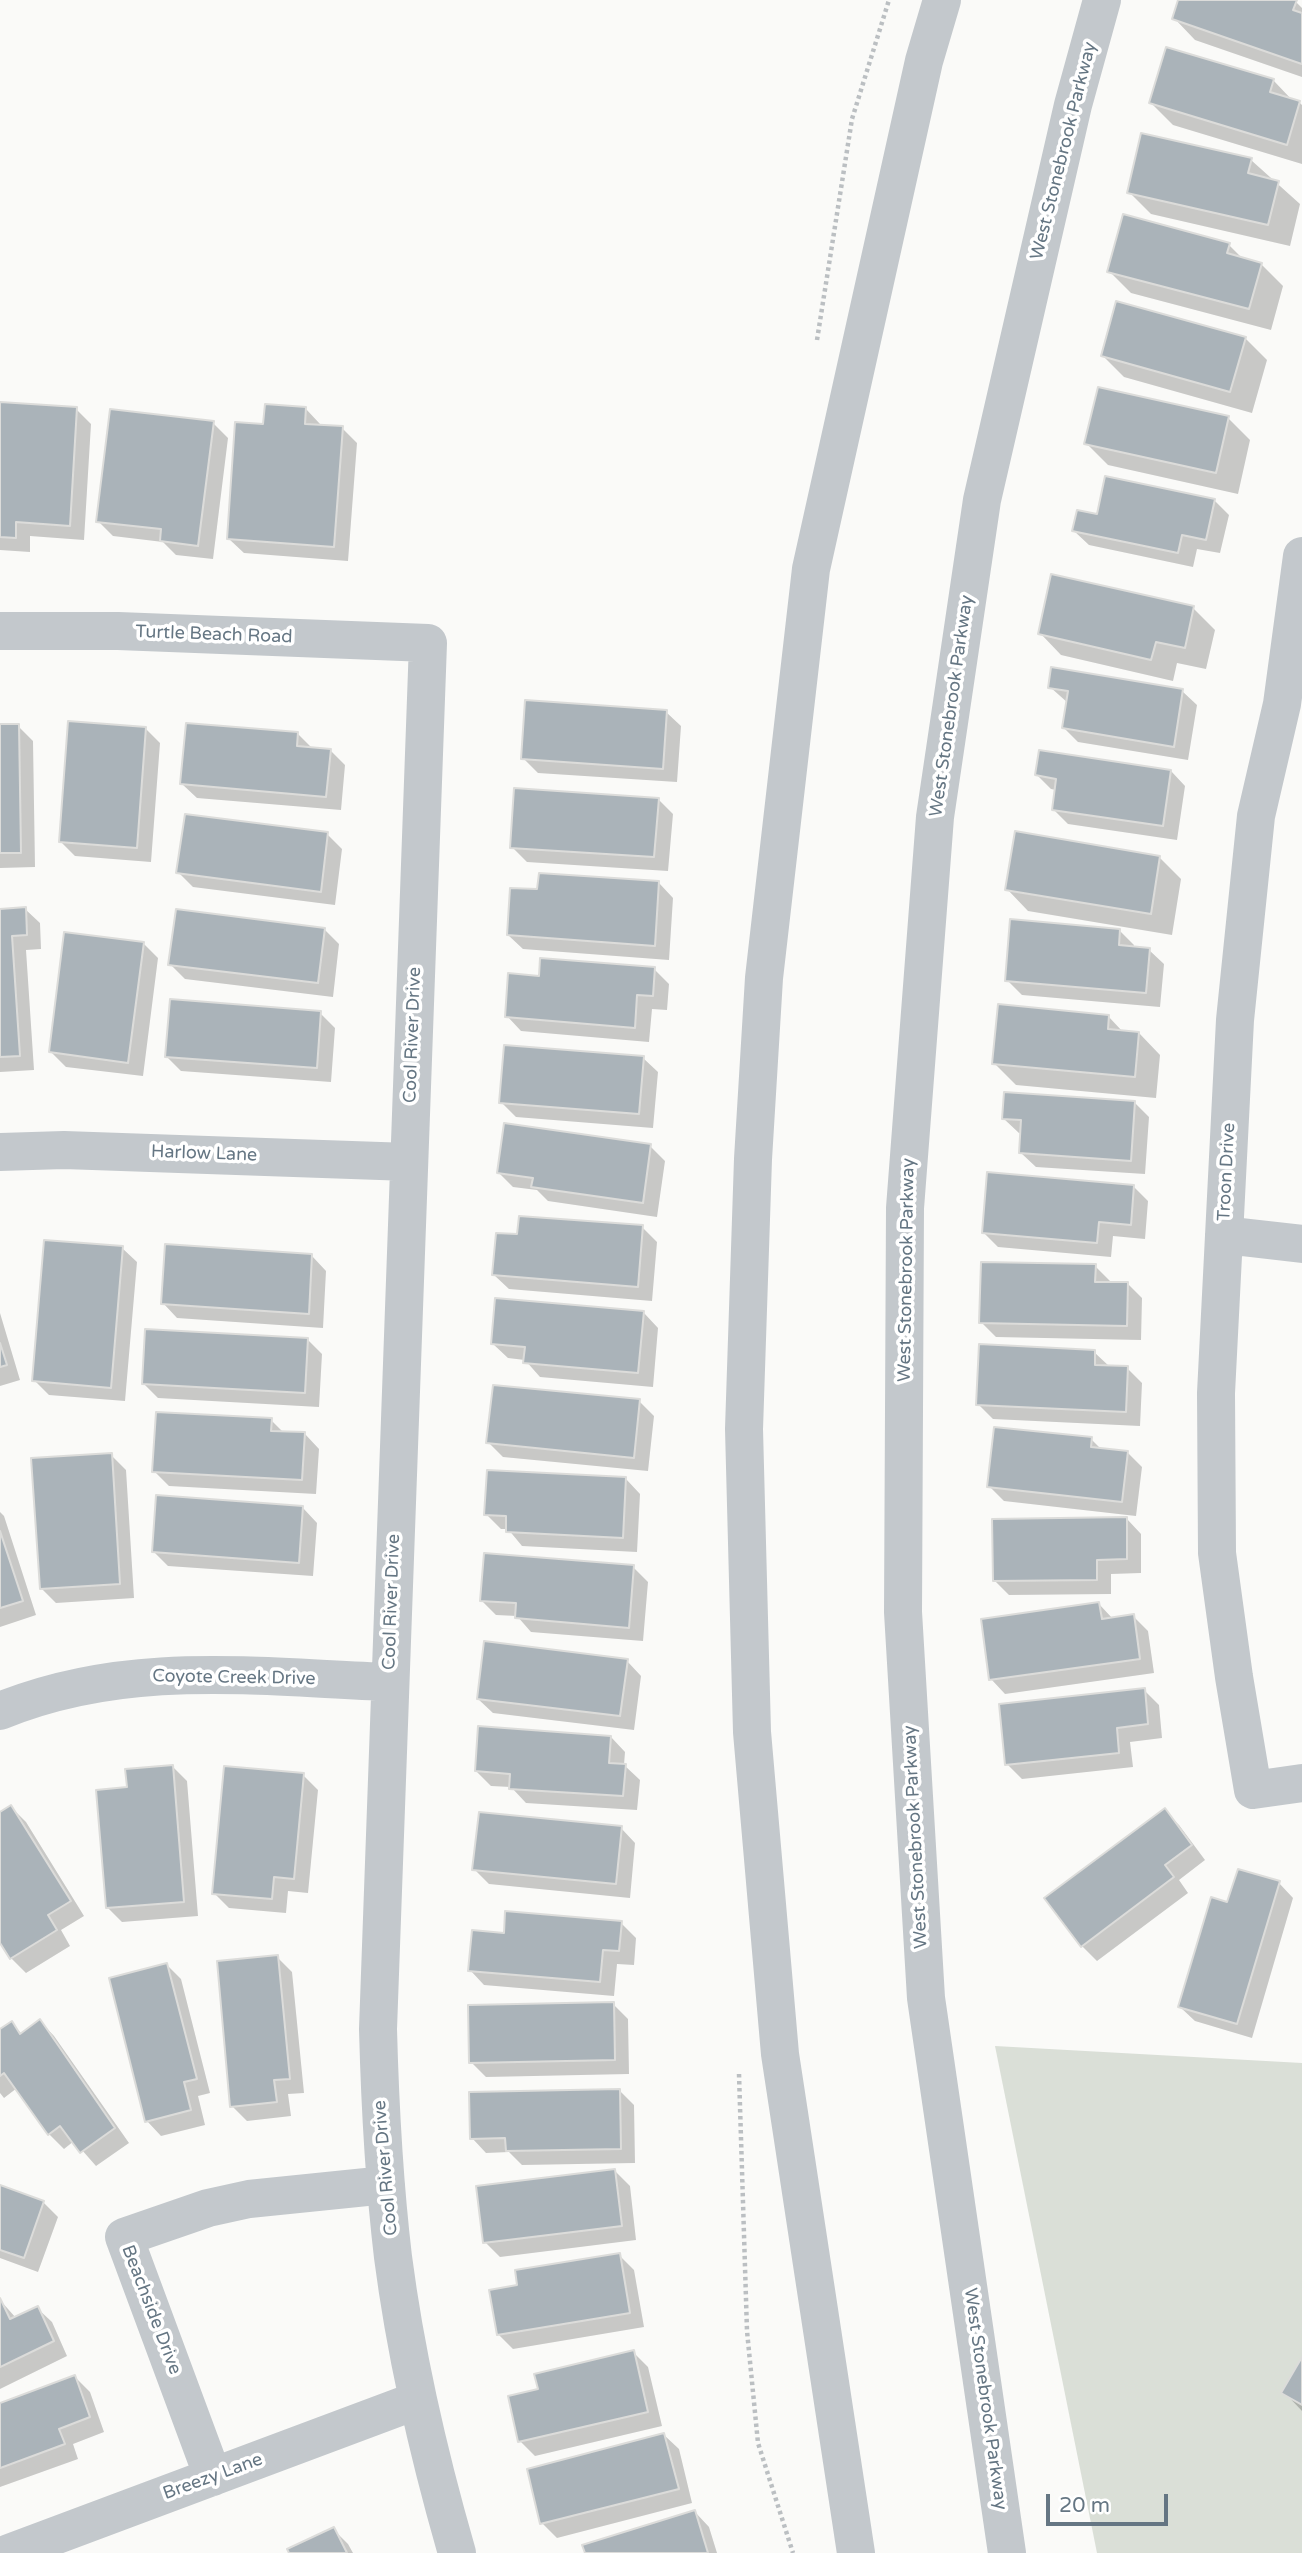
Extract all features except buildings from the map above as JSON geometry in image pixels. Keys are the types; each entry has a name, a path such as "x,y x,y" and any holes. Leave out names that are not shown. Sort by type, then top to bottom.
{"street":[{"path":"856,2553 780,2054 752,1732 745,1402 753,1159 764,978 811,569 924,61 942,0"},
{"name":"West Stonebrook Parkway","path":"1007,2553 926,1998 903,1612 905,1208 935,817 982,500 1073,106 1102,0"},
{"name":"Troon Drive","path":"1302,556 1292,705 1255,830 1235,1020 1216,1394 1217,1553 1234,1677 1254,1790 1302,1783"},
{"name":"Turtle Beach Road","path":"0,631 118,631 428,643"},
{"name":"Cool River Drive","path":"428,643 378,2029 380,2107 395,2269 418,2400 439,2492 457,2553"},
{"name":"Harlow Lane","path":"0,1152 64,1150 408,1162"},
{"path":"1224,1234 1302,1244"},
{"name":"Coyote Creek Drive","path":"0,1710 66,1688 153,1675 197,1674 389,1682"},
{"name":"Beachside Drive","path":"213,2477 124,2237 208,2208 249,2199 386,2185"},
{"name":"Breezy Lane","path":"9,2553 418,2400"}],"shaded area":[{"path":"995,2046 1302,2063 1302,2553 1097,2553"}]}
